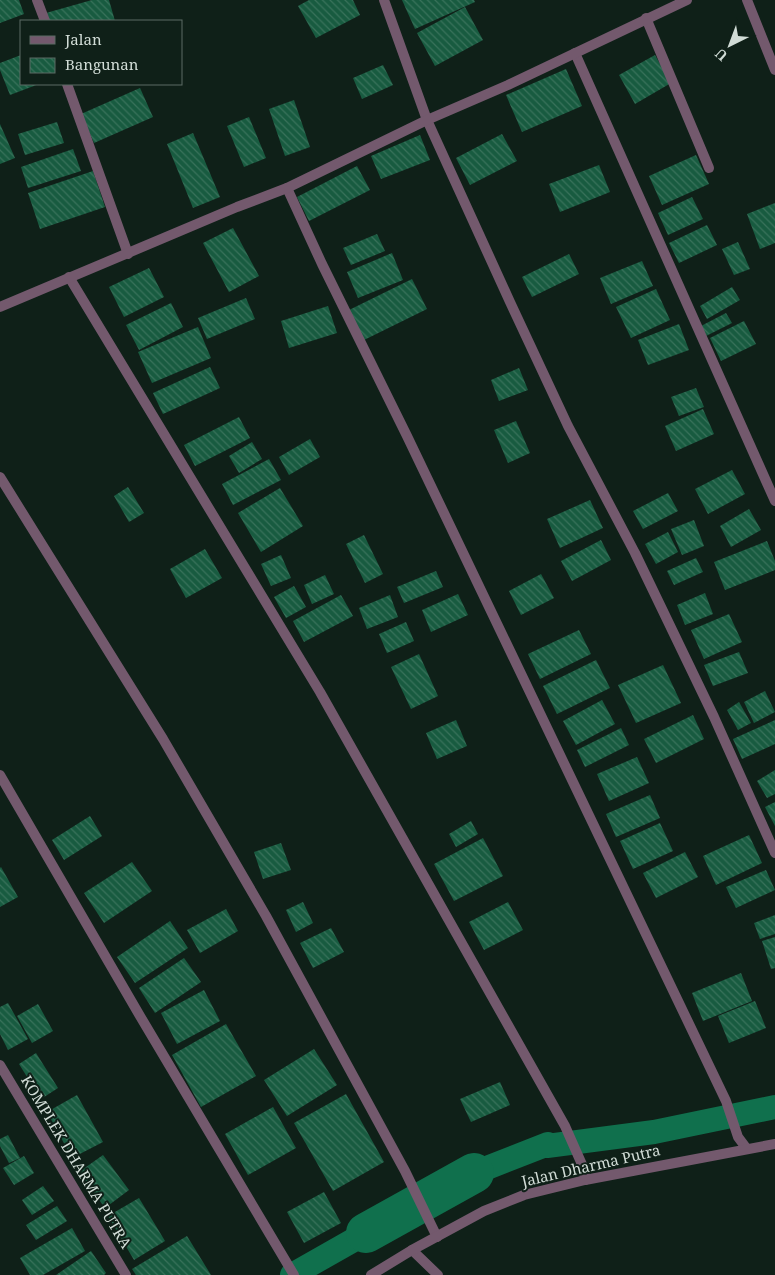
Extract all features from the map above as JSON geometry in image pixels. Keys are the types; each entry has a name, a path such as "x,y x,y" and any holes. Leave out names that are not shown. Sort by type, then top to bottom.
{"street":[{"path":"37,0 45,20"},
{"path":"384,0 427,120 560,408 639,562 714,717 775,853"},
{"path":"0,308 70,277 287,188 427,120 687,0"},
{"path":"747,0 775,70"},
{"path":"646,18 710,168"},
{"path":"575,53 775,501"},
{"path":"67,85 128,254"},
{"path":"287,188 726,1102 738,1137 747,1149"},
{"path":"70,277 320,692 565,1126 584,1174"},
{"path":"0,476 60,571 266,916 405,1171 437,1237"},
{"path":"0,775 294,1275"},
{"name":"KOMPLEK DHARMA PUTRA","path":"0,1065 126,1275"},
{"name":"Jalan Dharma Putra","path":"371,1275 412,1250 484,1211 584,1174 775,1144"},
{"path":"412,1250 438,1275"}],"building":[{"path":"0,0 19,0 24,14 0,23"},
{"path":"92,0 109,0 115,20 48,20 46,13"},
{"path":"309,0 353,0 360,15 316,38 298,6"},
{"path":"402,0 474,0 475,2 415,29"},
{"path":"465,7 483,40 435,66 417,33"},
{"path":"20,55 20,85 36,85 10,95 0,70 0,63"},
{"path":"655,55 671,83 635,104 619,75"},
{"path":"383,65 393,85 362,99 353,78"},
{"path":"566,69 582,106 522,132 506,95"},
{"path":"140,88 153,117 94,143 81,114"},
{"path":"294,100 310,147 285,156 269,109"},
{"path":"249,117 266,158 244,167 227,126"},
{"path":"57,122 64,143 25,155 18,134"},
{"path":"0,124 15,158 0,164"},
{"path":"193,133 220,197 193,208 167,144"},
{"path":"502,134 517,161 470,185 456,158"},
{"path":"420,135 430,160 381,179 371,156"},
{"path":"73,149 81,171 28,188 21,167"},
{"path":"696,155 709,184 662,205 649,176"},
{"path":"599,165 610,192 560,212 549,184"},
{"path":"357,166 370,190 309,221 297,197"},
{"path":"93,171 105,207 40,229 28,193"},
{"path":"692,197 703,219 668,235 658,213"},
{"path":"775,203 775,243 760,249 747,214"},
{"path":"707,225 717,245 679,263 669,243"},
{"path":"233,228 259,276 229,292 203,243"},
{"path":"377,234 385,251 351,265 343,248"},
{"path":"738,242 750,269 734,275 722,249"},
{"path":"392,253 403,280 358,298 347,272"},
{"path":"569,254 579,274 532,297 522,277"},
{"path":"642,261 653,286 611,304 600,278"},
{"path":"149,268 164,297 124,317 109,287"},
{"path":"412,279 427,309 362,341 347,311"},
{"path":"732,287 740,300 707,319 700,306"},
{"path":"656,289 670,320 631,338 616,307"},
{"path":"246,298 255,319 207,339 198,318"},
{"path":"171,303 183,327 139,350 126,325"},
{"path":"328,306 337,333 289,348 281,321"},
{"path":"726,313 732,323 706,336 701,326"},
{"path":"744,321 756,344 721,361 710,338"},
{"path":"679,324 689,350 648,365 638,340"},
{"path":"198,327 211,358 152,383 138,352"},
{"path":"210,367 220,388 163,414 153,393"},
{"path":"519,368 528,390 499,401 491,380"},
{"path":"696,388 704,407 679,416 671,397"},
{"path":"703,409 714,434 676,451 665,426"},
{"path":"239,417 250,438 195,466 184,445"},
{"path":"516,421 530,453 508,463 494,430"},
{"path":"310,439 320,457 289,475 279,457"},
{"path":"252,442 262,459 239,473 229,456"},
{"path":"269,459 281,480 233,505 222,484"},
{"path":"732,470 745,494 708,514 695,489"},
{"path":"128,487 144,513 129,522 114,496"},
{"path":"280,488 303,526 261,552 238,513"},
{"path":"668,493 678,511 643,529 633,511"},
{"path":"590,500 603,528 560,548 547,519"},
{"path":"749,509 761,530 731,547 720,526"},
{"path":"694,520 704,546 682,555 671,529"},
{"path":"668,532 678,552 656,564 645,544"},
{"path":"364,535 383,574 365,583 346,544"},
{"path":"601,540 611,560 572,581 561,561"},
{"path":"767,541 775,561 775,570 725,590 714,562"},
{"path":"205,549 222,578 186,598 170,569"},
{"path":"281,555 291,578 271,586 261,564"},
{"path":"696,558 703,572 674,585 667,571"},
{"path":"436,571 443,587 404,603 397,587"},
{"path":"541,574 554,598 521,615 509,591"},
{"path":"325,575 334,594 312,604 304,585"},
{"path":"294,586 306,607 286,618 274,597"},
{"path":"705,593 713,614 685,625 677,605"},
{"path":"458,594 468,615 431,632 422,610"},
{"path":"341,595 353,616 304,642 293,621"},
{"path":"390,595 398,617 367,629 359,608"},
{"path":"729,614 742,642 704,659 691,630"},
{"path":"406,622 414,641 387,653 379,634"},
{"path":"579,630 591,654 540,679 528,654"},
{"path":"739,652 748,673 713,686 704,665"},
{"path":"419,654 438,696 411,709 391,667"},
{"path":"596,660 610,688 557,714 543,686"},
{"path":"663,665 681,703 636,723 618,685"},
{"path":"765,691 775,712 754,723 744,702"},
{"path":"602,700 615,724 576,745 563,721"},
{"path":"739,702 751,723 738,730 727,710"},
{"path":"693,715 704,739 656,763 644,739"},
{"path":"456,720 467,746 437,759 426,733"},
{"path":"775,720 775,744 742,759 733,739"},
{"path":"621,728 629,745 585,767 577,750"},
{"path":"637,757 649,783 609,801 597,774"},
{"path":"775,770 775,794 767,798 757,781"},
{"path":"650,795 660,818 616,837 606,814"},
{"path":"775,802 775,826 765,807"},
{"path":"90,816 102,836 64,860 52,840"},
{"path":"471,821 478,834 456,847 449,834"},
{"path":"660,823 673,851 633,869 620,841"},
{"path":"749,835 762,863 716,885 703,856"},
{"path":"483,838 503,876 454,901 434,864"},
{"path":"281,843 291,870 263,879 254,852"},
{"path":"685,852 698,877 656,898 643,873"},
{"path":"132,862 152,891 104,923 84,893"},
{"path":"0,868 18,897 0,907"},
{"path":"766,870 775,890 736,908 726,887"},
{"path":"303,902 313,923 296,932 286,910"},
{"path":"508,902 523,930 484,950 469,922"},
{"path":"226,909 238,931 200,953 187,930"},
{"path":"775,915 775,934 760,939 754,923"},
{"path":"170,921 188,948 135,983 117,957"},
{"path":"331,928 344,952 313,968 300,943"},
{"path":"775,937 775,968 771,969 762,941"},
{"path":"184,958 201,982 155,1013 139,988"},
{"path":"741,973 752,1001 703,1021 692,993"},
{"path":"204,990 220,1021 177,1044 161,1013"},
{"path":"755,1001 766,1028 729,1043 718,1016"},
{"path":"8,1003 28,1039 8,1050 0,1034 0,1007"},
{"path":"38,1004 53,1031 32,1043 17,1016"},
{"path":"226,1024 256,1076 201,1107 172,1055"},
{"path":"314,1049 337,1085 287,1116 264,1080"},
{"path":"36,1053 58,1088 41,1099 19,1064"},
{"path":"500,1082 510,1105 471,1122 460,1099"},
{"path":"346,1094 384,1162 333,1191 294,1123"},
{"path":"77,1095 103,1142 72,1158 47,1112"},
{"path":"273,1107 296,1148 248,1175 225,1134"},
{"path":"8,1135 20,1158 9,1163 0,1146 0,1139"},
{"path":"103,1155 129,1190 105,1208 79,1172"},
{"path":"24,1156 34,1173 14,1185 3,1168"},
{"path":"43,1186 54,1201 32,1215 22,1200"},
{"path":"324,1192 341,1223 304,1243 287,1212"},
{"path":"139,1198 165,1241 134,1260 108,1216"},
{"path":"57,1206 67,1221 36,1240 26,1225"},
{"path":"72,1228 85,1251 43,1275 30,1275 20,1258"},
{"path":"187,1236 211,1275 136,1275 132,1269"},
{"path":"91,1251 106,1273 104,1275 56,1275"}],"waterway":[{"path":"474,1173 548,1144 547,1146 654,1132 775,1107"},
{"path":"366,1233 474,1173"},
{"path":"292,1275 366,1233"}]}
